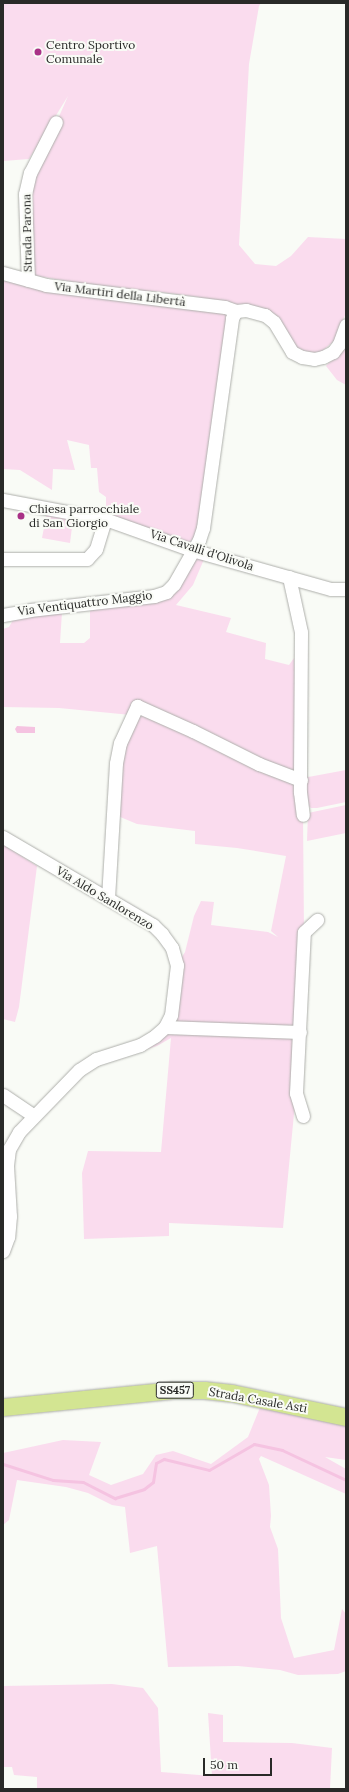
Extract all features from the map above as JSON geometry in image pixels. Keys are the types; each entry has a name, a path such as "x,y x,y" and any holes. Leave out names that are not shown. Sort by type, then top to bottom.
{"main road":[{"name":"Strada Casale Asti","path":"3,1406 172,1390 204,1390 232,1393 346,1417"}],"street":[{"name":"Strada Parona","path":"28,280 25,194 30,173 56,122"},
{"name":"Via Martiri della Libertà","path":"3,273 46,285 225,307 236,311 246,310 265,315 274,322 292,352 302,357 314,359 323,357 332,352 339,344 346,325"},
{"path":"192,550 199,540 203,528 232,318 236,311"},
{"name":"Via Cavalli d'Olivola","path":"3,500 105,519 192,550 331,589 346,589"},
{"path":"3,559 87,559 96,549 105,519"},
{"name":"Via Ventiquattro Maggio","path":"3,615 20,611 154,596 166,592 174,584 192,550"},
{"path":"290,577 301,632 301,780 303,815"},
{"path":"108,898 116,763 120,743 137,706 193,731 259,764 301,780"},
{"name":"Via Aldo Sanlorenzo","path":"3,837 153,925 172,948 177,965 171,1015 165,1027"},
{"path":"303,1116 296,1093 304,932 318,920"},
{"path":"3,1251 8,1237 10,1216 5,1159 9,1149 19,1132 79,1070 96,1059 140,1045 156,1036 165,1027 300,1032"},
{"path":"3,1095 34,1116"}],"shaded area":[{"path":"3,3 261,3 259,6 249,64 239,245 255,264 276,266 291,256 308,237 346,239 346,313 334,341 321,352 305,354 294,346 273,315 206,302 198,297 153,291 134,292 31,275 25,194 68,96 29,159 3,161"},
{"path":"3,277 219,309 227,314 196,537 185,545 106,516 106,497 99,492 97,468 91,468 89,445 67,440 75,470 53,469 52,490 20,470 3,469"},
{"path":"346,339 346,385 337,380 326,366 344,347"},
{"path":"47,512 73,519 70,543 42,538"},
{"path":"196,553 205,557 193,585 176,605 231,618 226,632 266,643 265,659 289,665 294,658 303,815 304,932 296,1093 283,1228 169,1223 169,1236 84,1239 82,1173 88,1151 161,1152 171,1038 157,1046 107,1062 158,1040 165,1027 177,965 185,952 194,916 201,901 214,902 211,925 268,932 278,937 271,931 286,856 237,848 195,844 195,831 137,824 113,814 131,715 59,708 3,707 3,629 9,627 13,620 62,612 60,643 84,643 90,638 90,610 163,598"},
{"path":"17,726 35,727 35,733 17,733 15,729"},
{"path":"346,770 346,802 311,808 303,802 303,778"},
{"path":"346,805 346,833 307,841 308,813"},
{"path":"3,844 37,866 19,1007 15,1022 3,1019"},
{"path":"263,1400 346,1417 346,1460 325,1457 346,1469 346,1494 261,1456 259,1459 269,1485 271,1516 270,1527 278,1549 281,1618 294,1658 334,1650 342,1609 346,1614 346,1671 338,1674 298,1675 280,1670 238,1666 168,1667 157,1546 130,1553 125,1507 112,1505 88,1493 66,1487 17,1480 9,1520 3,1525 3,1453 63,1440 101,1442 89,1475 111,1485 143,1474 156,1455 173,1451 211,1464 248,1437"},
{"path":"112,1684 143,1688 158,1708 161,1772 212,1776 208,1713 223,1715 223,1742 292,1743 332,1748 330,1789 37,1789 37,1777 14,1775 12,1767 3,1767 3,1686"}],"waterway":[{"path":"3,1464 53,1480 83,1482 115,1498 144,1489 153,1482 156,1463 164,1459 209,1470 254,1444 282,1450 346,1480"}],"place":[{"name":"Centro Sportivo Comunale","path":"38,52"},
{"name":"Chiesa parrocchiale di San Giorgio","path":"21,516"}]}
